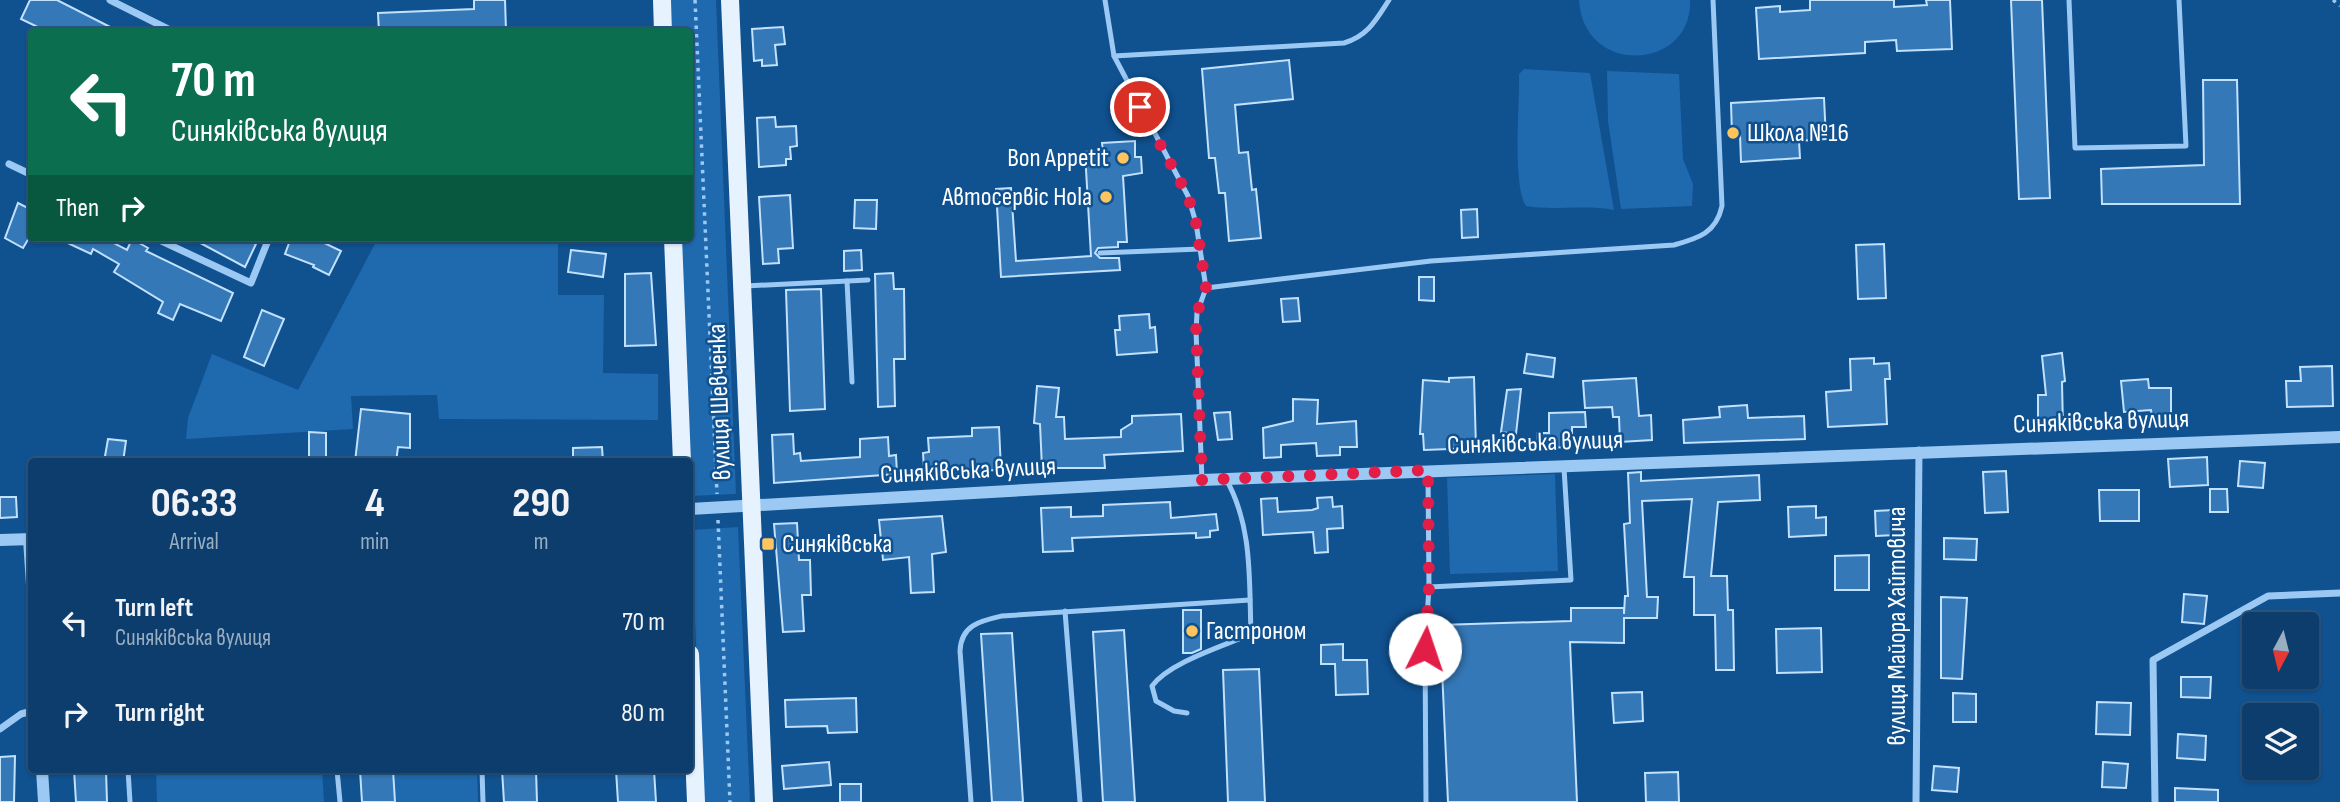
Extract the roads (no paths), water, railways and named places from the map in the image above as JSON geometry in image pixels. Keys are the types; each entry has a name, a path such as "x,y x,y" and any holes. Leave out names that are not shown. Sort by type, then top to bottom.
{"main road":[{"path":"662,0 663,28"},
{"name":"вулиця Шевченка","path":"730,0 764,802"},
{"name":"вулиця Шевченка","path":"673,242 682,458"},
{"path":"693,728 696,802"}],"street":[{"path":"110,0 166,28"},
{"path":"9,164 28,173"},
{"path":"164,242 251,283 267,242"},
{"name":"Синяківська вулиця","path":"693,509 1428,470 1919,450 2340,437"},
{"name":"вулиця Майора Хайтовича","path":"1916,802 1919,450"},
{"path":"0,540 28,539"},
{"path":"2155,802 2152,660 2268,596 2340,593"},
{"path":"0,729 28,712"},
{"path":"42,773 44,802"}],"lane":[{"path":"1105,0 1114,56 1188,196 1200,250 1206,288 1197,313 1196,331 1202,480"},
{"path":"1114,56 1345,43 1358,39 1370,30 1389,0"},
{"path":"1206,288 1431,261 1674,244 1710,231 1719,222 1722,206 1713,0"},
{"path":"2069,0 2075,148 2186,146 2179,0"},
{"path":"1100,253 1200,250"},
{"path":"742,286 868,280"},
{"path":"847,281 852,382"},
{"path":"1429,587 1571,580 1564,465"},
{"path":"1426,802 1428,470"},
{"path":"1187,713 1174,711 1156,701 1152,686 1175,668 1251,634 1247,540 1243,517 1226,479"},
{"path":"971,802 960,651 963,633 980,621 1002,616 1250,600"},
{"path":"1065,611 1080,802"},
{"path":"128,773 130,802"},
{"path":"337,773 340,802"},
{"path":"482,773 483,802"}],"place":[{"name":"Школа №16","path":"1733,133"},
{"name":"Bon Appetit","path":"1123,158"},
{"name":"Автосервіс Hola","path":"1106,197"},
{"name":"Синяківська","path":"768,544"},
{"name":"Гастроном","path":"1192,631"}]}
